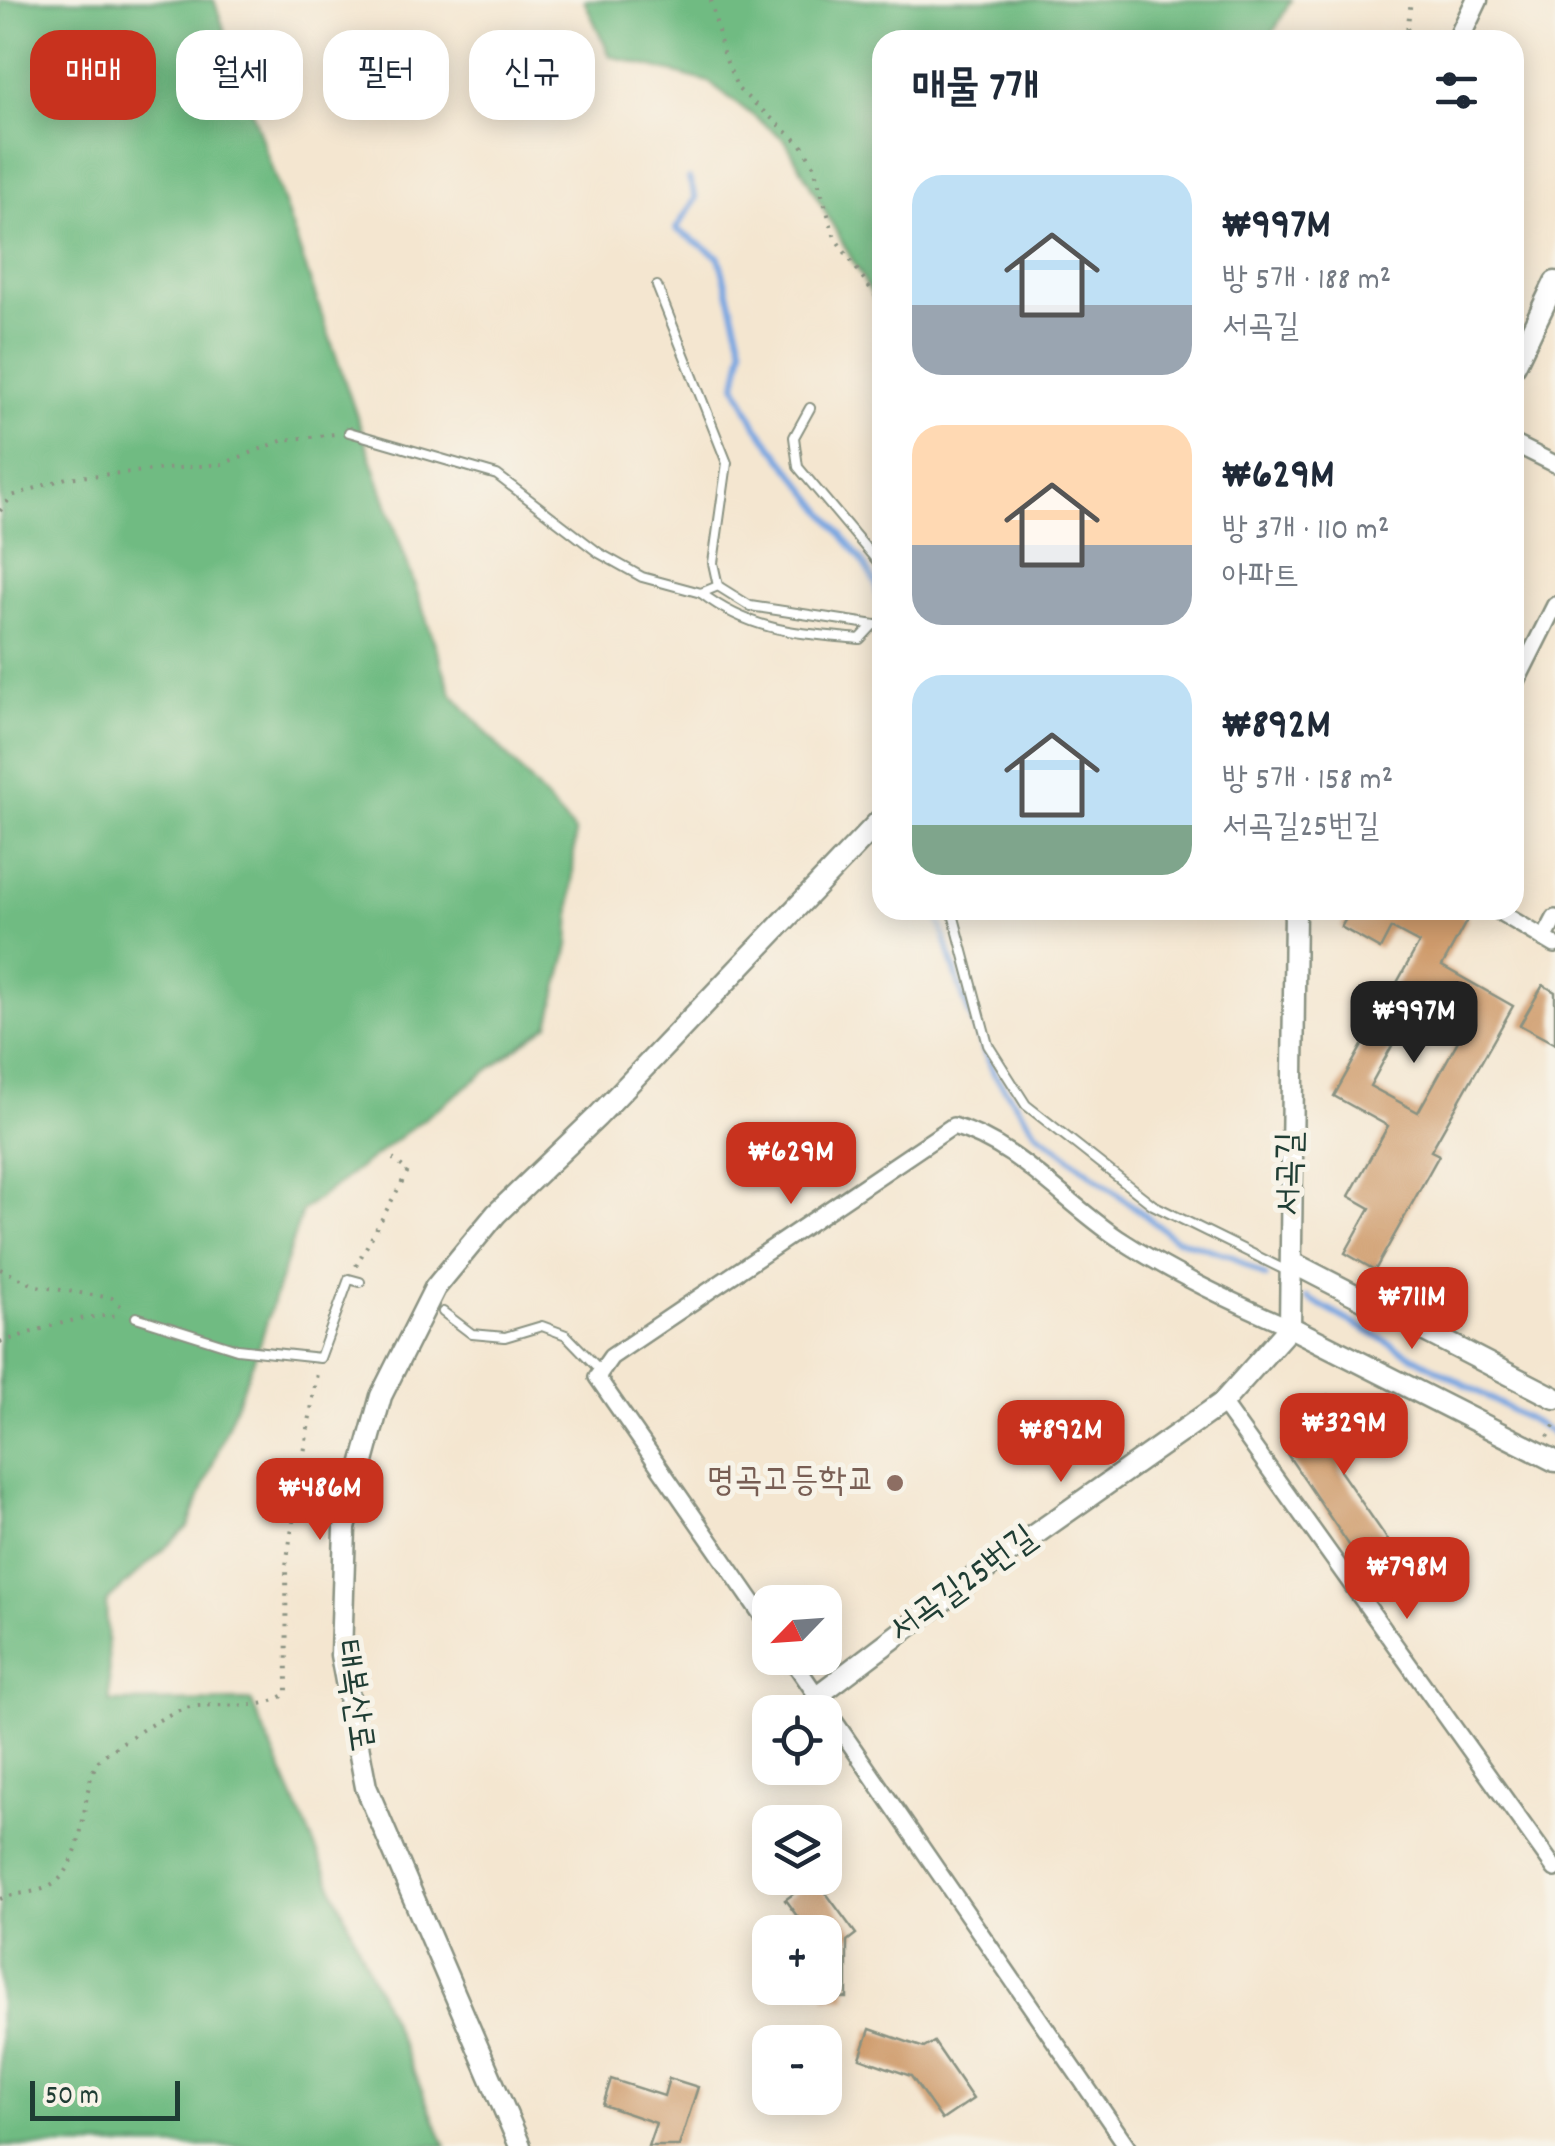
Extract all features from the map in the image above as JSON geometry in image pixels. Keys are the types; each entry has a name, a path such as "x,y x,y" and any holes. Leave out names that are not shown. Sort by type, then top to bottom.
{"street":[{"path":"1463,30 1477,0"},
{"path":"1524,346 1555,282"},
{"path":"1524,448 1555,464"},
{"path":"1524,667 1555,604"},
{"name":"태복산로","path":"520,2146 366,1787 341,1655 346,1528 381,1396 436,1288 496,1214 872,828"},
{"path":"1513,920 1550,942 1555,918"},
{"name":"서곡길","path":"1295,920 1291,1268 1555,1398"},
{"path":"752,1601 597,1376 611,1357 953,1126 985,1134 1119,1238 1243,1307 1290,1326 1555,1461"},
{"path":"1290,1326 1291,1268"},
{"name":"서곡길25번길","path":"818,1695 972,1578 1222,1403 1290,1326"},
{"path":"1222,1403 1555,1868"},
{"path":"842,1732 1127,2146"}],"lane":[{"path":"657,286 726,463 712,563 718,586 750,606 872,624"},
{"path":"810,408 794,437 798,467 872,555"},
{"path":"348,432 497,476 599,553 642,577 701,593 731,616 754,624 860,638 872,629"},
{"path":"701,593 718,586"},
{"path":"955,920 988,1045 1026,1105 1153,1205 1224,1242 1251,1249 1291,1268"},
{"path":"136,1317 237,1349 320,1358 348,1279 360,1282"},
{"path":"444,1312 472,1334 505,1336 542,1326 566,1335 601,1371"}],"path":[{"path":"711,0 723,52 738,90 802,145 813,164 835,238 872,291"},
{"path":"1407,30 1411,0"},
{"path":"0,511 12,496 66,478 222,464 284,440 348,432"},
{"path":"348,1279 408,1170 393,1159"},
{"path":"0,1269 36,1286 112,1298 136,1317"},
{"path":"0,1342 93,1315 136,1317"},
{"path":"0,1899 50,1886 62,1875 83,1826 102,1757 182,1710 274,1702 288,1693 286,1565 320,1358"}],"green space":[{"path":"0,0 214,0 224,30 176,30 176,120 255,120 452,694 575,832 569,945 549,1024 302,1211 259,1346 188,1527 106,1602 110,1702 251,1701 446,2146 0,2146"},
{"path":"584,0 1291,0 1274,30 872,30 872,295 785,140 709,82 610,56"}],"building":[{"path":"1345,920 1467,920 1442,966 1513,1006 1431,1151 1439,1155 1375,1270 1345,1253 1370,1208 1349,1196 1388,1126 1334,1096 1419,943 1391,928 1380,949 1341,927","holes":["1424,987 1473,1014 1418,1112 1370,1086"]},
{"path":"1543,985 1555,992 1555,1044 1520,1025"},
{"path":"1328,1395 1390,1432 1386,1451 1342,1451 1340,1471 1390,1543 1379,1589 1287,1454 1307,1435"},
{"path":"792,1895 827,1895 856,1934 847,1941 847,1998 842,1998 842,1915 796,1915 785,1900"},
{"path":"870,2029 924,2048 934,2042 973,2099 942,2120 911,2076 860,2058"},
{"path":"669,2078 698,2087 679,2146 648,2146 656,2123 603,2105 611,2079 664,2096"}],"waterway":[{"path":"689,179 696,198 676,229 719,257 743,348 736,384 755,424 872,577"},
{"path":"939,920 964,1000 994,1074 1036,1131 1174,1238 1231,1256 1266,1277"},
{"path":"1307,1298 1555,1434"}],"place":[{"name":"명곡고등학교","path":"895,1483"}]}
